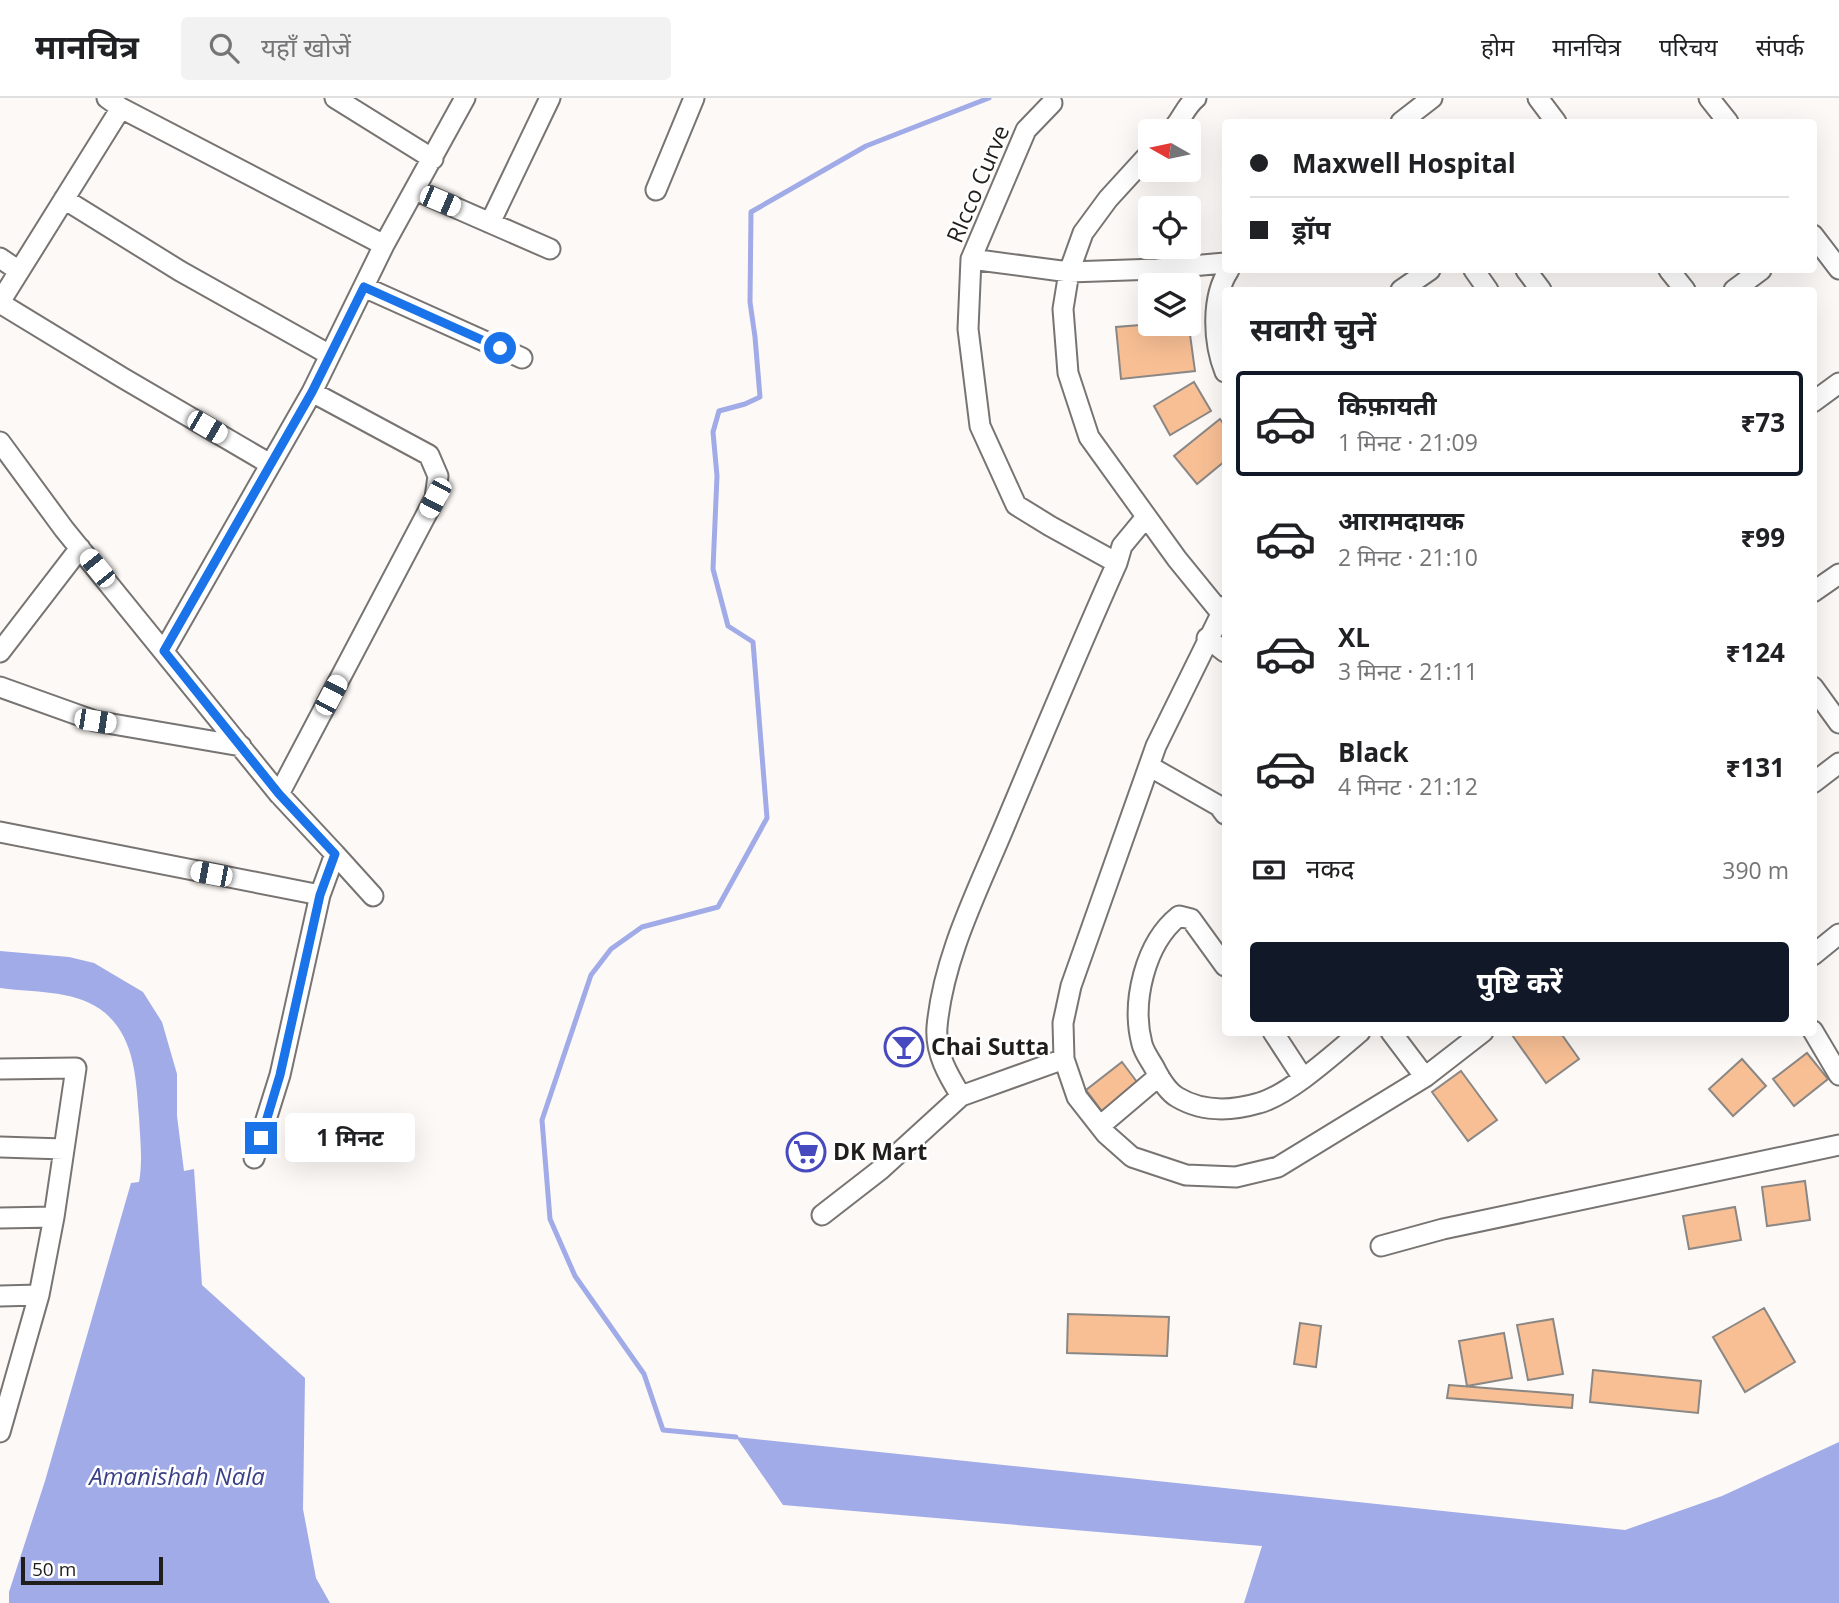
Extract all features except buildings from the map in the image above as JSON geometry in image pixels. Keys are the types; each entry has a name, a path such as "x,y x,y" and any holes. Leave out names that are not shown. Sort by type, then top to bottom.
{"street":[{"path":"335,98 433,159"},
{"path":"164,651 312,392 384,245 465,98"},
{"path":"490,223 550,98"},
{"path":"656,190 694,98"},
{"path":"1182,119 1189,104 1196,98"},
{"path":"1405,119 1432,98"},
{"path":"1538,98 1554,119"},
{"path":"1709,98 1726,119"},
{"path":"270,464 122,379 0,302 64,199 114,103 384,245"},
{"name":"RIcco Curve","path":"1052,103 1026,130 971,259 968,329 980,426 1016,505 1117,563"},
{"path":"1138,166 1108,199 1083,233 1069,272 1063,309 1068,373 1089,437 1146,517 1222,608"},
{"path":"415,190 550,249"},
{"path":"64,199 180,271 330,355"},
{"path":"1817,240 1839,269"},
{"path":"0,258 19,271"},
{"path":"971,259 1069,272 1222,263"},
{"path":"1405,287 1426,273"},
{"path":"1671,273 1683,287"},
{"path":"1738,287 1757,273"},
{"path":"364,287 522,358"},
{"path":"1222,290 1217,305 1216,329 1222,358"},
{"path":"1817,399 1839,383"},
{"path":"279,794 435,498 438,476 429,455 312,392"},
{"path":"0,442 80,548 279,794 373,896"},
{"path":"961,1096 940,1054 937,1030 946,977 974,900 1122,546 1146,517"},
{"path":"0,650 80,548"},
{"path":"1817,589 1839,574"},
{"path":"1222,611 1156,746 1071,986 1063,1023 1064,1059 1077,1097 1100,1126 1132,1157 1186,1175 1236,1177 1278,1167 1424,1077 1478,1036"},
{"path":"1207,638 1222,650"},
{"path":"0,687 95,721 240,746"},
{"path":"1817,693 1839,723"},
{"path":"1817,780 1839,764"},
{"path":"1149,766 1222,810"},
{"path":"0,832 320,895"},
{"path":"254,1158 280,1075 320,895 335,854"},
{"path":"1222,962 1191,919 1179,916 1167,926 1145,968 1139,1021 1142,1045 1159,1076 1175,1096 1204,1108 1234,1109 1263,1102 1303,1078 1355,1036"},
{"path":"1817,952 1839,934"},
{"path":"1276,1036 1303,1078"},
{"path":"1394,1036 1424,1077"},
{"path":"1816,1036 1839,1075"},
{"path":"822,1215 880,1170 961,1096 1064,1059"},
{"path":"0,1069 76,1068 54,1217 39,1295 9,1369 0,1432"},
{"path":"1100,1126 1159,1076"},
{"path":"1381,1246 1443,1229 1839,1145"},
{"path":"0,1147 64,1149"},
{"path":"0,1218 54,1217"},
{"path":"0,1296 39,1295"}],"water":[{"name":"Amanishah Nala","path":"0,951 69,957 94,963 143,992 162,1022 177,1074 177,1116 184,1171 194,1169 202,1285 305,1378 303,1509 316,1578 330,1603 9,1603 9,1592 45,1481 131,1183 139,1182 141,1158 135,1072 127,1044 112,1019 100,1009 76,998 0,988"},
{"path":"736,1437 1625,1530 1722,1496 1839,1442 1839,1603 1244,1603 1262,1546 783,1505"}],"waterway":[{"path":"736,1437 663,1430 644,1374 575,1276 550,1219 542,1120 591,975 611,949 642,927 718,907 767,818 753,642 728,626 713,569 717,476 713,432 719,411 760,397 750,302 751,212 866,146 989,98"}],"place":[{"name":"Chai Sutta","path":"904,1047"},
{"name":"DK Mart","path":"806,1152"}],"route":[{"path":"261,1138 280,1075 320,895 335,854 279,794 164,651 312,392 364,287 500,348"}]}
